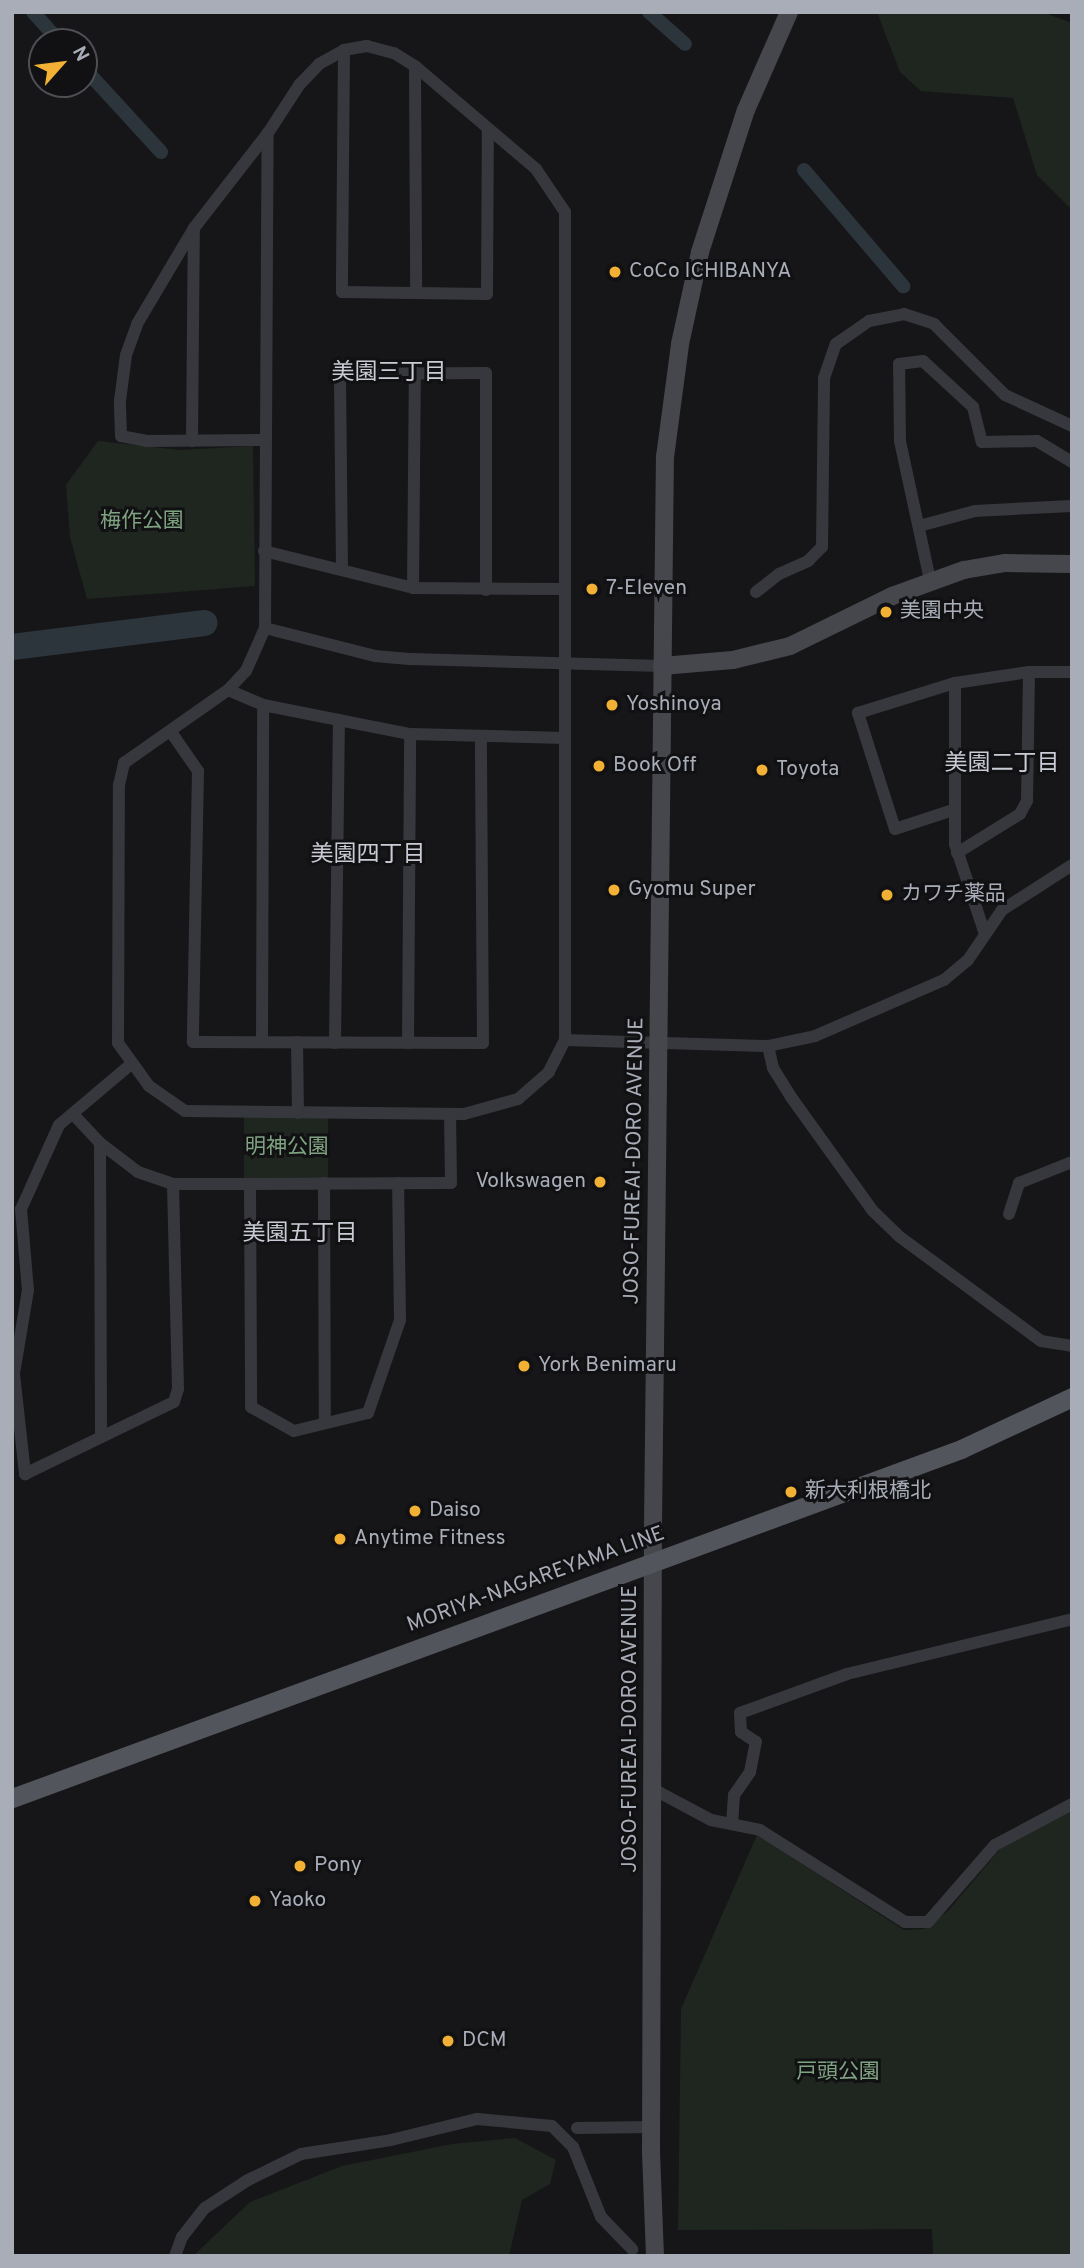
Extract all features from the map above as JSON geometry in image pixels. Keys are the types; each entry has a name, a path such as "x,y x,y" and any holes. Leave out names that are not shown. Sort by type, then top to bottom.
{"main road":[{"name":"MORIYA-NAGAREYAMA LINE","path":"12,1798 961,1449 1072,1397"}],"street":[{"path":"662,666 665,457 680,344 700,252 728,161 789,12"},
{"path":"264,440 192,441 121,436 120,401 126,355 137,324 194,228 268,133 300,84 319,64 344,50 367,47 394,53 415,66 536,169 565,212 565,1040 550,1072 518,1099 450,1114 185,1111 149,1086 130,1065 118,1043 119,785 124,763 172,732 228,690 246,671 265,628 264,440 268,133"},
{"path":"344,50 342,292 488,294 488,129"},
{"path":"415,66 416,293"},
{"path":"192,441 194,228"},
{"path":"756,592 779,574 808,561 822,547 824,378 836,344 869,321 904,314 934,324 1005,395 1072,426"},
{"path":"930,580 900,441 899,364 923,361 973,407 982,442 1037,441 1072,462"},
{"path":"413,588 415,372"},
{"path":"342,569 340,374 486,373 485,590"},
{"path":"919,526 975,511 1072,506"},
{"path":"264,551 413,588 564,589"},
{"path":"265,628 375,656 565,665 662,666 733,660 790,646 930,580 1004,563 1072,564"},
{"name":"JOSO-FUREAI-DORO AVENUE","path":"655,2250 651,2127 653,1563 662,666"},
{"path":"953,810 895,829 858,713 955,683 1028,673 1072,672"},
{"path":"957,853 1020,814 1027,800 1028,673"},
{"path":"955,683 953,810 957,853 985,934"},
{"path":"228,690 263,705 410,734 565,738"},
{"path":"262,1042 263,705"},
{"path":"335,1043 340,720"},
{"path":"172,732 198,771 193,1042 483,1043 481,737"},
{"path":"408,1043 410,734"},
{"path":"565,1040 768,1046 840,1027 944,980 968,960 1002,910 1072,865"},
{"path":"297,1042 298,1113"},
{"path":"768,1046 773,1068 790,1097 873,1211 900,1237 1041,1341 1072,1346"},
{"path":"130,1065 59,1125 21,1209 28,1290 14,1374 25,1474 174,1402 178,1389 173,1184"},
{"path":"73,1114 100,1143 138,1172 173,1184 452,1183 450,1114"},
{"path":"100,1143 101,1437"},
{"path":"1009,1214 1019,1183 1072,1163"},
{"path":"324,1183 325,1423"},
{"path":"250,1184 251,1407 294,1431 368,1413 400,1320 398,1183"},
{"path":"732,1825 734,1795 750,1772 756,1742 741,1732 740,1713 847,1674 1072,1619"},
{"path":"653,1789 711,1820 760,1830 905,1922 928,1922 995,1845 1072,1804"},
{"path":"175,2256 182,2236 205,2208 300,2154 391,2140 477,2119 552,2126 573,2147 601,2217 629,2252 655,2250"},
{"path":"577,2128 651,2127"}],"green space":[{"path":"877,12 1042,12 1072,23 1072,210 1037,175 1013,98 921,91 900,72"},
{"name":"梅作公園","path":"98,441 180,450 253,446 255,586 87,599 70,537 66,485"},
{"name":"明神公園","path":"244,1113 328,1113 328,1184 244,1184"},
{"name":"戸頭公園","path":"1072,1810 1072,2256 933,2256 932,2229 678,2230 681,2009 757,1835 904,1930 924,1929 948,1911 1002,1847"},
{"path":"515,2138 556,2160 550,2184 522,2200 509,2256 193,2256 250,2202 342,2166 452,2144"}],"waterway":[{"path":"33,12 47,28"},
{"path":"649,12 685,44"},
{"path":"98,83 161,152"},
{"path":"804,170 903,286"},
{"path":"12,647 205,623"}],"place":[{"name":"CoCo ICHIBANYA","path":"615,272"},
{"name":"7-Eleven","path":"592,589"},
{"name":"美園中央","path":"886,612"},
{"name":"Yoshinoya","path":"612,705"},
{"name":"Book Off","path":"599,766"},
{"name":"Toyota","path":"762,770"},
{"name":"Gyomu Super","path":"614,890"},
{"name":"カワチ薬品","path":"887,895"},
{"name":"Volkswagen","path":"600,1182"},
{"name":"York Benimaru","path":"524,1366"},
{"name":"新大利根橋北","path":"791,1492"},
{"name":"Daiso","path":"415,1511"},
{"name":"Anytime Fitness","path":"340,1539"},
{"name":"Pony","path":"300,1866"},
{"name":"Yaoko","path":"255,1901"},
{"name":"DCM","path":"448,2041"}],"district":[{"name":"美園三丁目","path":"389,374"},
{"name":"美園二丁目","path":"1002,765"},
{"name":"美園四丁目","path":"368,856"},
{"name":"美園五丁目","path":"300,1235"}]}
